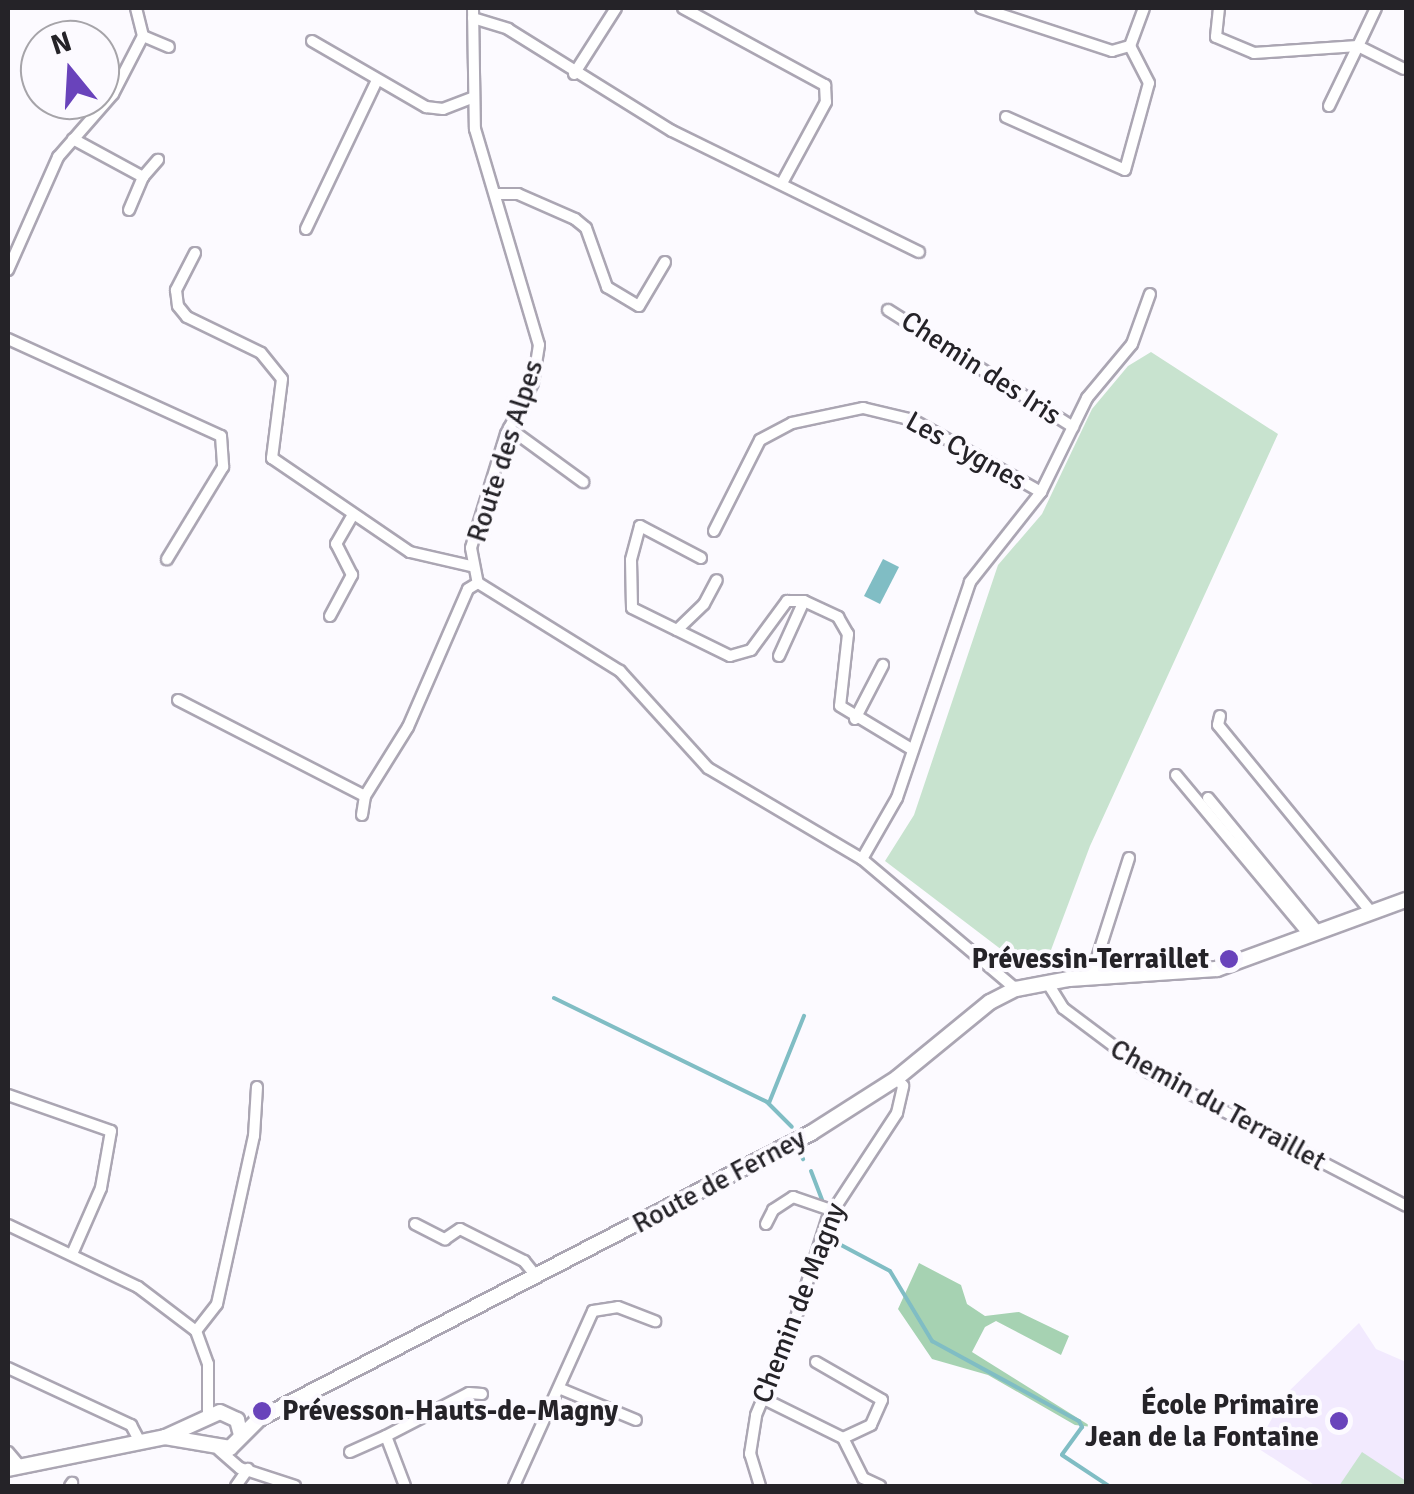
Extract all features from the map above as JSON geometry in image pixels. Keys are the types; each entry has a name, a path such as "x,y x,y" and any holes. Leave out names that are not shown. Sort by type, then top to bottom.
{"main road":[{"name":"Route de Ferney","path":"237,1428 811,1133 897,1078 976,1011 1016,989 1047,982 1178,972 1249,961 1406,900"},
{"path":"13,1467 165,1437 207,1421 237,1428"},
{"path":"207,1421 213,1446"},
{"path":"165,1437 213,1446 237,1428"}],"street":[{"path":"8,270 58,157 113,94 143,36 136,8"},
{"path":"574,74 616,8"},
{"path":"683,8 824,85 826,102 782,182"},
{"path":"981,8 1015,13 1112,51 1130,46"},
{"path":"1006,117 1125,170 1149,83 1130,46 1144,8"},
{"path":"1219,8 1216,37 1254,53 1358,46 1404,69"},
{"path":"1329,106 1376,8"},
{"path":"473,12 672,131 919,252"},
{"name":"Route des Alpes","path":"473,12 472,98 539,346 533,383 508,428 471,566 478,583 620,671 708,768 862,859 1016,989"},
{"path":"143,36 169,46"},
{"path":"312,41 436,109 472,98"},
{"path":"306,229 378,80"},
{"path":"73,139 142,177"},
{"path":"129,210 142,177 158,160"},
{"path":"496,194 518,194 575,218 591,237 607,287 638,306 665,262"},
{"path":"194,253 176,290 178,306 275,366 284,391 272,458 410,552 471,566"},
{"path":"862,859 897,798 970,582 1041,492 1087,398 1124,357 1150,294"},
{"name":"Chemin des Iris","path":"888,310 1073,427"},
{"path":"8,339 222,436 223,466 167,559"},
{"name":"Les Cygnes","path":"714,531 760,440 792,423 863,408 913,420 1041,492"},
{"path":"508,428 583,482"},
{"path":"330,616 352,576 336,544 353,515"},
{"path":"701,558 640,526 628,601 730,656 742,655 759,641 780,605 804,601 845,623 840,706 855,719 913,750"},
{"path":"677,630 704,604 717,580"},
{"path":"362,815 365,796 408,727 468,590 478,583"},
{"path":"779,656 804,601"},
{"path":"855,719 883,665"},
{"path":"178,700 365,796"},
{"path":"1220,716 1218,726 1370,911"},
{"path":"1176,775 1314,934"},
{"path":"1208,798 1314,934"},
{"path":"1092,977 1129,858"},
{"name":"Chemin du Terraillet","path":"1047,982 1062,1008 1147,1071 1406,1206"},
{"name":"Chemin de Magny","path":"760,1486 750,1441 764,1399 831,1210 890,1128 900,1104 897,1078"},
{"path":"196,1331 217,1304 254,1136 256,1087"},
{"path":"8,1094 111,1130 101,1188 72,1254"},
{"path":"766,1224 773,1210 793,1198 831,1210"},
{"path":"416,1224 444,1240 460,1229 524,1261 537,1277"},
{"path":"8,1225 138,1287 196,1331 211,1384 237,1428 248,1469"},
{"path":"514,1486 562,1389 593,1311 618,1306 655,1320"},
{"path":"816,1362 882,1400 871,1425 843,1438"},
{"path":"8,1368 131,1425 140,1440"},
{"path":"207,1421 211,1384"},
{"path":"562,1389 636,1420"},
{"path":"350,1452 469,1394 482,1394"},
{"path":"764,1399 843,1438 862,1478 880,1486"},
{"path":"386,1436 406,1486"},
{"path":"213,1446 248,1469 295,1486"},
{"path":"8,1452 13,1467"},
{"path":"236,1486 248,1469"}],"shaded area":[{"name":"École Primaire Jean de la Fontaine","path":"1359,1323 1376,1349 1406,1362 1406,1486 1316,1486 1256,1447 1285,1395"}],"green space":[{"path":"1151,352 1278,434 1090,846 1045,966 1019,963 885,861 914,815 998,565 1042,514 1092,409 1128,366"},
{"path":"919,1263 961,1285 967,1304 985,1316 1019,1312 1069,1336 1061,1355 996,1321 985,1327 972,1352 1092,1427 1075,1425 988,1375 932,1359 898,1309"},
{"path":"1362,1452 1406,1481 1406,1486 1339,1486"}],"water":[{"path":"883,559 899,567 880,604 864,596"}],"waterway":[{"path":"554,998 767,1102 792,1127"},
{"path":"769,1103 804,1016"},
{"path":"800,1153 803,1159"},
{"path":"811,1171 822,1200"},
{"path":"826,1237 890,1271 932,1341 1079,1421 1082,1427 1062,1455 1109,1486"}],"place":[{"name":"Prévessin-Terraillet","path":"1229,959"},
{"name":"Prévesson-Hauts-de-Magny","path":"262,1411"},
{"name":"École Primaire Jean de la Fontaine","path":"1339,1421"}]}
